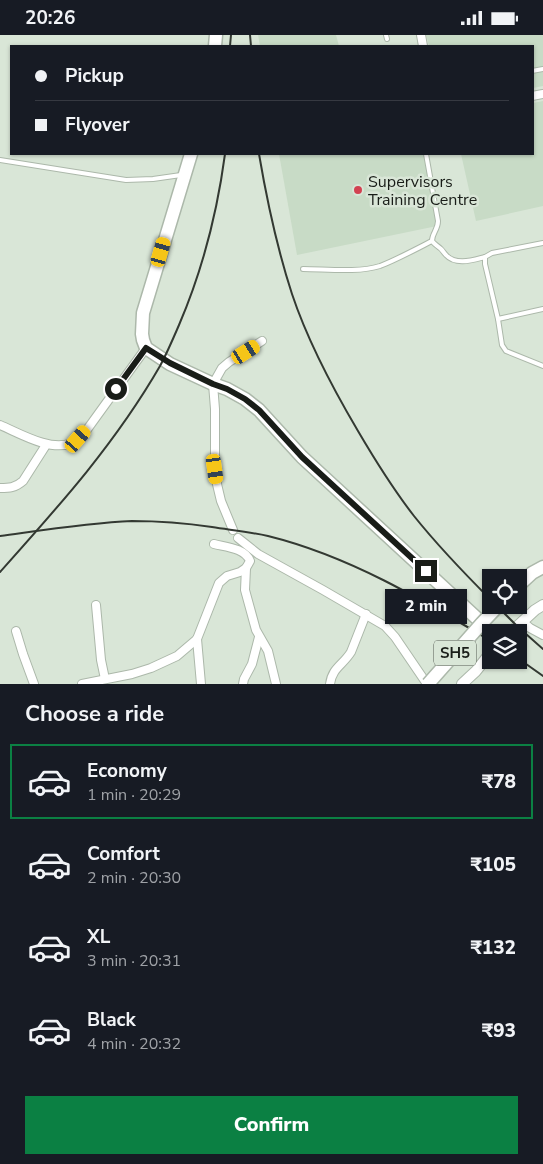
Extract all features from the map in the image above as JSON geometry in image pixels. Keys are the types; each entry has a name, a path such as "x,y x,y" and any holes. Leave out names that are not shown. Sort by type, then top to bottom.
{"main road":[{"path":"146,348 142,334 143,313 191,155"},
{"name":"SH5","path":"146,348 170,363 227,389 245,399 259,410 302,457 482,623 428,684"},
{"path":"527,578 543,567"},
{"path":"482,623 490,614"}],"street":[{"path":"233,530 221,501 216,480 213,384 222,368 262,341"},
{"path":"0,425 46,445 71,443 78,439 146,348"},
{"path":"0,489 12,488 23,481 46,445"},
{"path":"238,538 258,554 385,626 428,684"},
{"path":"201,684 197,639 219,583 227,576 246,568 250,561 246,554 214,544"},
{"path":"246,568 245,590 256,630 268,651 276,684"},
{"path":"96,605 101,660 105,679"},
{"path":"519,624 543,605"},
{"path":"330,684 335,670 351,652 366,614"},
{"path":"522,621 543,635"},
{"path":"16,631 34,684"},
{"path":"243,684 252,664 259,637"},
{"path":"85,684 151,668 177,655 197,639"},
{"path":"463,684 482,663"}],"lane":[{"path":"303,269 367,269 380,266 432,241 438,228 438,221 426,155"},
{"path":"0,160 126,180 153,179 184,174"},
{"path":"432,241 446,255 458,261 485,257 492,253 543,243"},
{"path":"485,257 502,345 506,351 543,366"},
{"path":"498,319 543,309"}],"shaded area":[{"path":"258,35 336,35 339,45 260,45"},
{"path":"426,35 543,35 543,86 534,88 534,45 429,45"},
{"path":"543,101 543,206 476,221 461,155 534,155 534,103"},
{"name":"Supervisors Training Centre","path":"279,155 424,155 437,226 297,255"}],"railway":[{"path":"230,45 231,35"},
{"path":"250,35 251,45"},
{"path":"0,572 65,498 105,448 143,395 160,366 188,304 202,262 218,198 225,155"},
{"path":"259,155 273,224 292,294 305,329 330,381 371,453 406,506 442,549 482,591"},
{"path":"0,536 82,525 132,521 192,524 268,536 327,555 384,580 482,636"},
{"path":"505,614 543,649"},
{"path":"527,665 543,676"}],"place":[{"name":"Supervisors Training Centre","path":"358,190"}],"route":[{"path":"116,389 146,348 170,363 245,399 259,410 302,457 426,571"}]}
